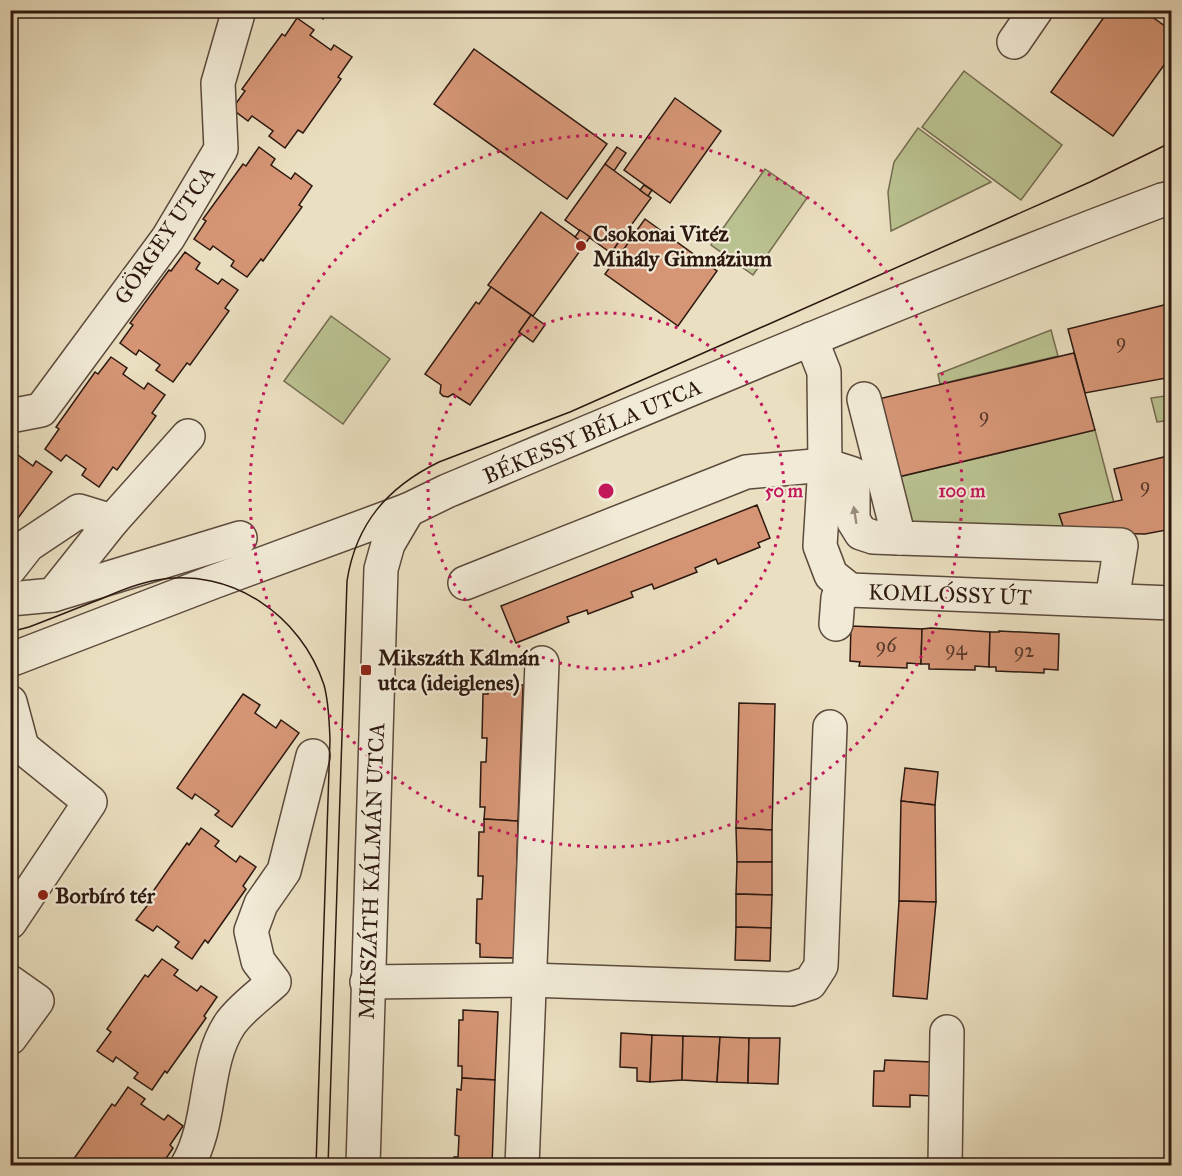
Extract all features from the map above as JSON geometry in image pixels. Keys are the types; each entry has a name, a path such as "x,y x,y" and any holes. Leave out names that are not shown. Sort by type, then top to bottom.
{"street":[{"name":"GÖRGEY UTCA","path":"10,416 41,410 168,238 221,149 218,83 239,10"},
{"path":"1014,42 1036,10"},
{"name":"BÉKESSY BÉLA UTCA","path":"10,660 408,510 447,491 811,339 1031,250 1172,198"},
{"name":"KOMLÓSSY ÚT","path":"811,339 824,372 825,465 820,546 831,575 850,590 1172,603"},
{"path":"864,399 899,538"},
{"path":"53,595 112,521 188,436"},
{"path":"465,583 746,472 825,465 853,474 853,520 861,533 873,537 1121,545 1112,600"},
{"name":"MIKSZÁTH KÁLMÁN UTCA","path":"363,1166 381,569 388,544 408,510"},
{"path":"10,568 28,545 79,512 112,521"},
{"path":"10,599 53,595 240,538"},
{"path":"836,624 838,598 850,590"},
{"path":"522,1166 542,663"},
{"path":"10,702 16,749 90,802 16,904"},
{"path":"367,982 529,980 791,989 810,984 821,966 830,727"},
{"path":"187,1166 195,1152 206,1112 217,1053 231,1023 274,982 258,961 251,931 261,904 284,871 313,756"},
{"path":"10,982 37,1001 10,1038"},
{"path":"945,1166 947,1032"}],"green space":[{"path":"964,71 1062,145 1021,200 922,127"},
{"path":"918,128 991,182 891,231 888,192 894,162"},
{"path":"765,169 807,198 753,275 711,245"},
{"path":"331,316 390,359 343,424 284,381"},
{"path":"1051,330 1058,356 940,384 938,374"},
{"path":"1171,395 1171,420 1157,422 1151,398"},
{"path":"1095,430 1114,503 1065,532 909,529 894,478"}],"building":[{"path":"311,10 329,10 323,19"},
{"path":"1109,10 1142,10 1172,31 1172,54 1113,136 1051,92"},
{"path":"297,18 314,30 310,35 331,50 334,45 352,57 338,77 341,79 303,133 298,130 285,148 269,136 273,131 252,116 248,121 232,109 245,91 242,89 282,34 285,36"},
{"path":"474,49 607,144 567,199 434,104"},
{"path":"675,98 721,131 670,203 624,170"},
{"path":"259,147 275,159 271,165 291,179 295,173 312,186 299,205 302,207 263,261 261,259 247,277 231,266 234,261 213,246 210,250 194,239 206,221 203,219 243,164 246,166"},
{"path":"617,147 626,153 614,171 605,164"},
{"path":"605,164 651,198 611,253 565,220"},
{"path":"644,185 652,190 648,196 640,190"},
{"path":"541,212 585,244 533,316 488,285"},
{"path":"645,219 717,271 678,326 605,274"},
{"path":"580,230 590,237 585,244 575,237"},
{"path":"624,234 631,239 619,256 612,252"},
{"path":"185,252 200,263 196,269 218,284 222,279 238,290 225,308 229,311 190,365 187,363 173,382 156,370 160,365 139,350 136,355 120,343 133,325 130,323"},
{"path":"491,287 531,315 519,332 521,333 470,405 453,394 448,397 443,396 440,393 441,385 425,374 476,302 479,304"},
{"path":"1172,303 1172,377 1085,393 1068,329"},
{"path":"531,315 545,325 533,342 519,332"},
{"path":"1074,353 1095,430 894,478 874,400"},
{"path":"111,357 127,368 123,374 144,389 148,383 165,395 152,413 156,416 117,470 113,467 99,487 82,475 86,469 66,455 61,461 45,449 59,429 56,427 95,372 98,374"},
{"path":"10,442 18,447 14,452 33,466 36,461 52,472 10,529"},
{"path":"1172,455 1172,529 1145,534 1065,532 1059,514 1122,500 1114,469"},
{"path":"757,505 770,538 758,543 760,547 718,564 716,559 695,568 697,572 654,589 652,584 631,592 633,597 588,614 587,610 567,617 569,622 516,643 501,606"},
{"path":"851,626 922,629 921,664 907,663 907,668 859,666 860,662 850,661"},
{"path":"922,629 990,632 989,667 975,666 975,670 929,669 929,664 921,664"},
{"path":"990,632 1059,634 1058,670 1044,669 1044,673 996,671 996,667 989,667"},
{"path":"488,684 523,685 518,821 484,819 485,807 480,807 481,762 486,762 487,738 482,738 483,694 488,694"},
{"path":"243,694 260,705 255,713 276,728 281,720 299,733 232,827 215,815 219,811 195,794 192,799 177,788"},
{"path":"739,703 775,704 772,830 736,828"},
{"path":"905,768 938,772 935,805 901,801"},
{"path":"901,801 935,805 936,902 899,901"},
{"path":"484,819 518,821 514,958 480,957 480,944 476,943 477,899 482,899 483,876 478,876 479,832 484,832"},
{"path":"201,828 219,841 215,846 236,862 240,856 256,867 243,886 246,889 208,943 205,940 192,959 175,947 179,942 157,926 153,931 136,920 150,902 147,900 170,867"},
{"path":"736,828 772,830 772,862 737,862"},
{"path":"737,862 772,862 772,895 736,894"},
{"path":"736,894 772,895 771,928 736,927"},
{"path":"899,901 936,902 927,999 893,996"},
{"path":"736,927 771,928 770,961 735,960"},
{"path":"162,959 178,970 174,975 197,991 201,986 217,997 204,1016 206,1018 167,1073 165,1071 152,1090 134,1078 138,1073 116,1057 113,1062 97,1051 111,1032 107,1029 145,975 148,977"},
{"path":"463,1010 498,1012 495,1080 462,1078 462,1066 458,1066 459,1020 463,1020"},
{"path":"621,1033 652,1035 650,1082 637,1081 637,1068 620,1067"},
{"path":"652,1035 683,1036 682,1080 650,1082"},
{"path":"683,1036 720,1037 717,1082 682,1080"},
{"path":"720,1037 749,1038 748,1083 717,1082"},
{"path":"749,1038 780,1038 778,1084 748,1083"},
{"path":"885,1060 932,1062 931,1096 910,1095 910,1107 873,1106 874,1071 884,1071"},
{"path":"462,1078 495,1080 492,1166 453,1166 454,1157 458,1157 459,1136 455,1135 457,1089 461,1090"},
{"path":"128,1087 145,1099 141,1104 164,1120 168,1115 183,1126 170,1145 173,1148 161,1166 73,1166 76,1162 73,1160 112,1104 115,1106"}],"tram line":[{"path":"328,1166 347,581 358,541 377,509 404,483 439,462 570,412 1090,182 1172,142"},
{"path":"10,632 29,627 136,585 157,580 184,578 211,581 236,589 260,601 299,637 313,660 326,692 330,739 316,1166"}],"place":[{"name":"Csokonai Vitéz Mihály Gimnázium","path":"581,246"},
{"name":"Mikszáth Kálmán utca (ideiglenes)","path":"366,670"},
{"name":"Borbíró tér","path":"43,895"}]}
